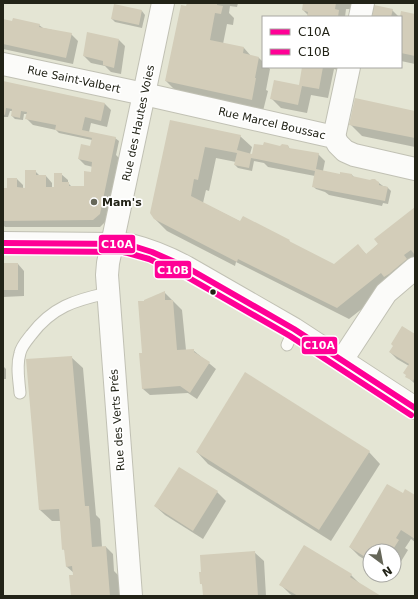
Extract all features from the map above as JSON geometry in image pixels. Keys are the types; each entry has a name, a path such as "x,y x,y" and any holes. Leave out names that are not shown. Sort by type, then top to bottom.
{"street":[{"name":"Rue des Hautes Voies","path":"112,244 163,3"},
{"path":"360,16 363,3"},
{"name":"Rue Saint-Valbert","path":"3,64 144,94"},
{"path":"334,137 349,68"},
{"name":"Rue Marcel Boussac","path":"144,94 334,137 345,151 354,155 415,169"},
{"path":"3,243 129,245 172,260 231,293 291,338 342,360 386,398 415,408"},
{"name":"Rue des Verts Prés","path":"112,244 107,275 131,596"},
{"path":"342,360 386,293 415,268"}],"lane":[{"path":"20,393 18,364 20,352 38,325 52,314 69,304 84,298 108,293"}],"building":[{"path":"187,3 217,3 217,5 223,6 221,14 215,13 210,40 244,47 243,53 259,57 252,100 165,81 181,5 186,6"},
{"path":"303,3 336,3 335,9 339,10 338,16 307,16 308,12 302,10"},
{"path":"114,4 142,10 139,25 111,19"},
{"path":"374,5 393,9 391,16 372,16"},
{"path":"401,11 415,14 415,56 402,53 402,16 400,16"},
{"path":"13,18 40,24 39,27 72,33 66,58 3,44 3,19 12,21"},
{"path":"87,32 119,39 114,68 103,65 103,61 83,56"},
{"path":"302,68 323,68 319,89 302,86 298,105 270,99 274,80 299,85"},
{"path":"3,81 105,103 101,121 85,117 82,130 116,137 100,214 93,220 3,221 3,188 7,188 7,178 17,178 17,187 25,188 25,170 36,170 36,175 46,175 46,187 54,187 54,173 62,173 62,182 69,182 69,186 84,186 84,171 91,172 92,162 78,159 81,144 90,146 92,138 55,130 56,125 25,119 27,112 21,111 20,118 11,116 12,109 6,108 5,115 3,114"},
{"path":"355,98 415,111 415,138 349,125"},
{"path":"170,120 241,135 237,150 252,154 254,144 263,145 264,142 280,146 282,144 288,145 289,148 319,153 316,169 340,174 340,172 352,174 352,176 370,180 375,179 379,182 379,185 388,187 385,201 321,189 312,187 315,171 251,158 249,168 234,165 237,153 205,147 198,180 194,179 191,196 240,221 243,216 334,264 358,244 366,254 378,244 374,239 415,207 415,253 414,254 411,250 404,255 407,259 389,274 384,277 381,273 337,308 238,259 237,262 154,219 150,213"},
{"path":"3,263 18,263 18,290 3,290"},
{"path":"165,291 165,300 173,300 177,350 194,349 194,352 210,362 190,393 180,386 142,389 139,353 142,353 138,301 144,301"},
{"path":"402,326 415,334 415,380 414,379 413,381 405,377 406,375 403,373 409,364 389,352 393,346 391,344"},
{"path":"72,356 85,506 89,506 92,547 106,546 110,596 71,596 69,575 73,575 72,566 66,567 64,549 62,550 59,509 39,510 26,359"},
{"path":"245,372 370,451 319,530 196,452"},
{"path":"179,467 218,491 193,531 154,506"},
{"path":"387,484 403,493 405,489 415,495 415,539 401,530 396,538 399,540 397,543 362,543 362,555 349,547"},
{"path":"304,545 352,574 350,577 381,596 298,596 279,585"},
{"path":"255,551 258,596 203,596 199,572 201,572 200,555"}],"transit line":[{"name":"C10A","path":"3,243 123,244 152,252 186,267 294,329 415,408"},
{"name":"C10B","path":"3,251 123,252 149,259 182,274 290,336 411,415"}],"place":[{"name":"Mam's","path":"94,202"}]}
